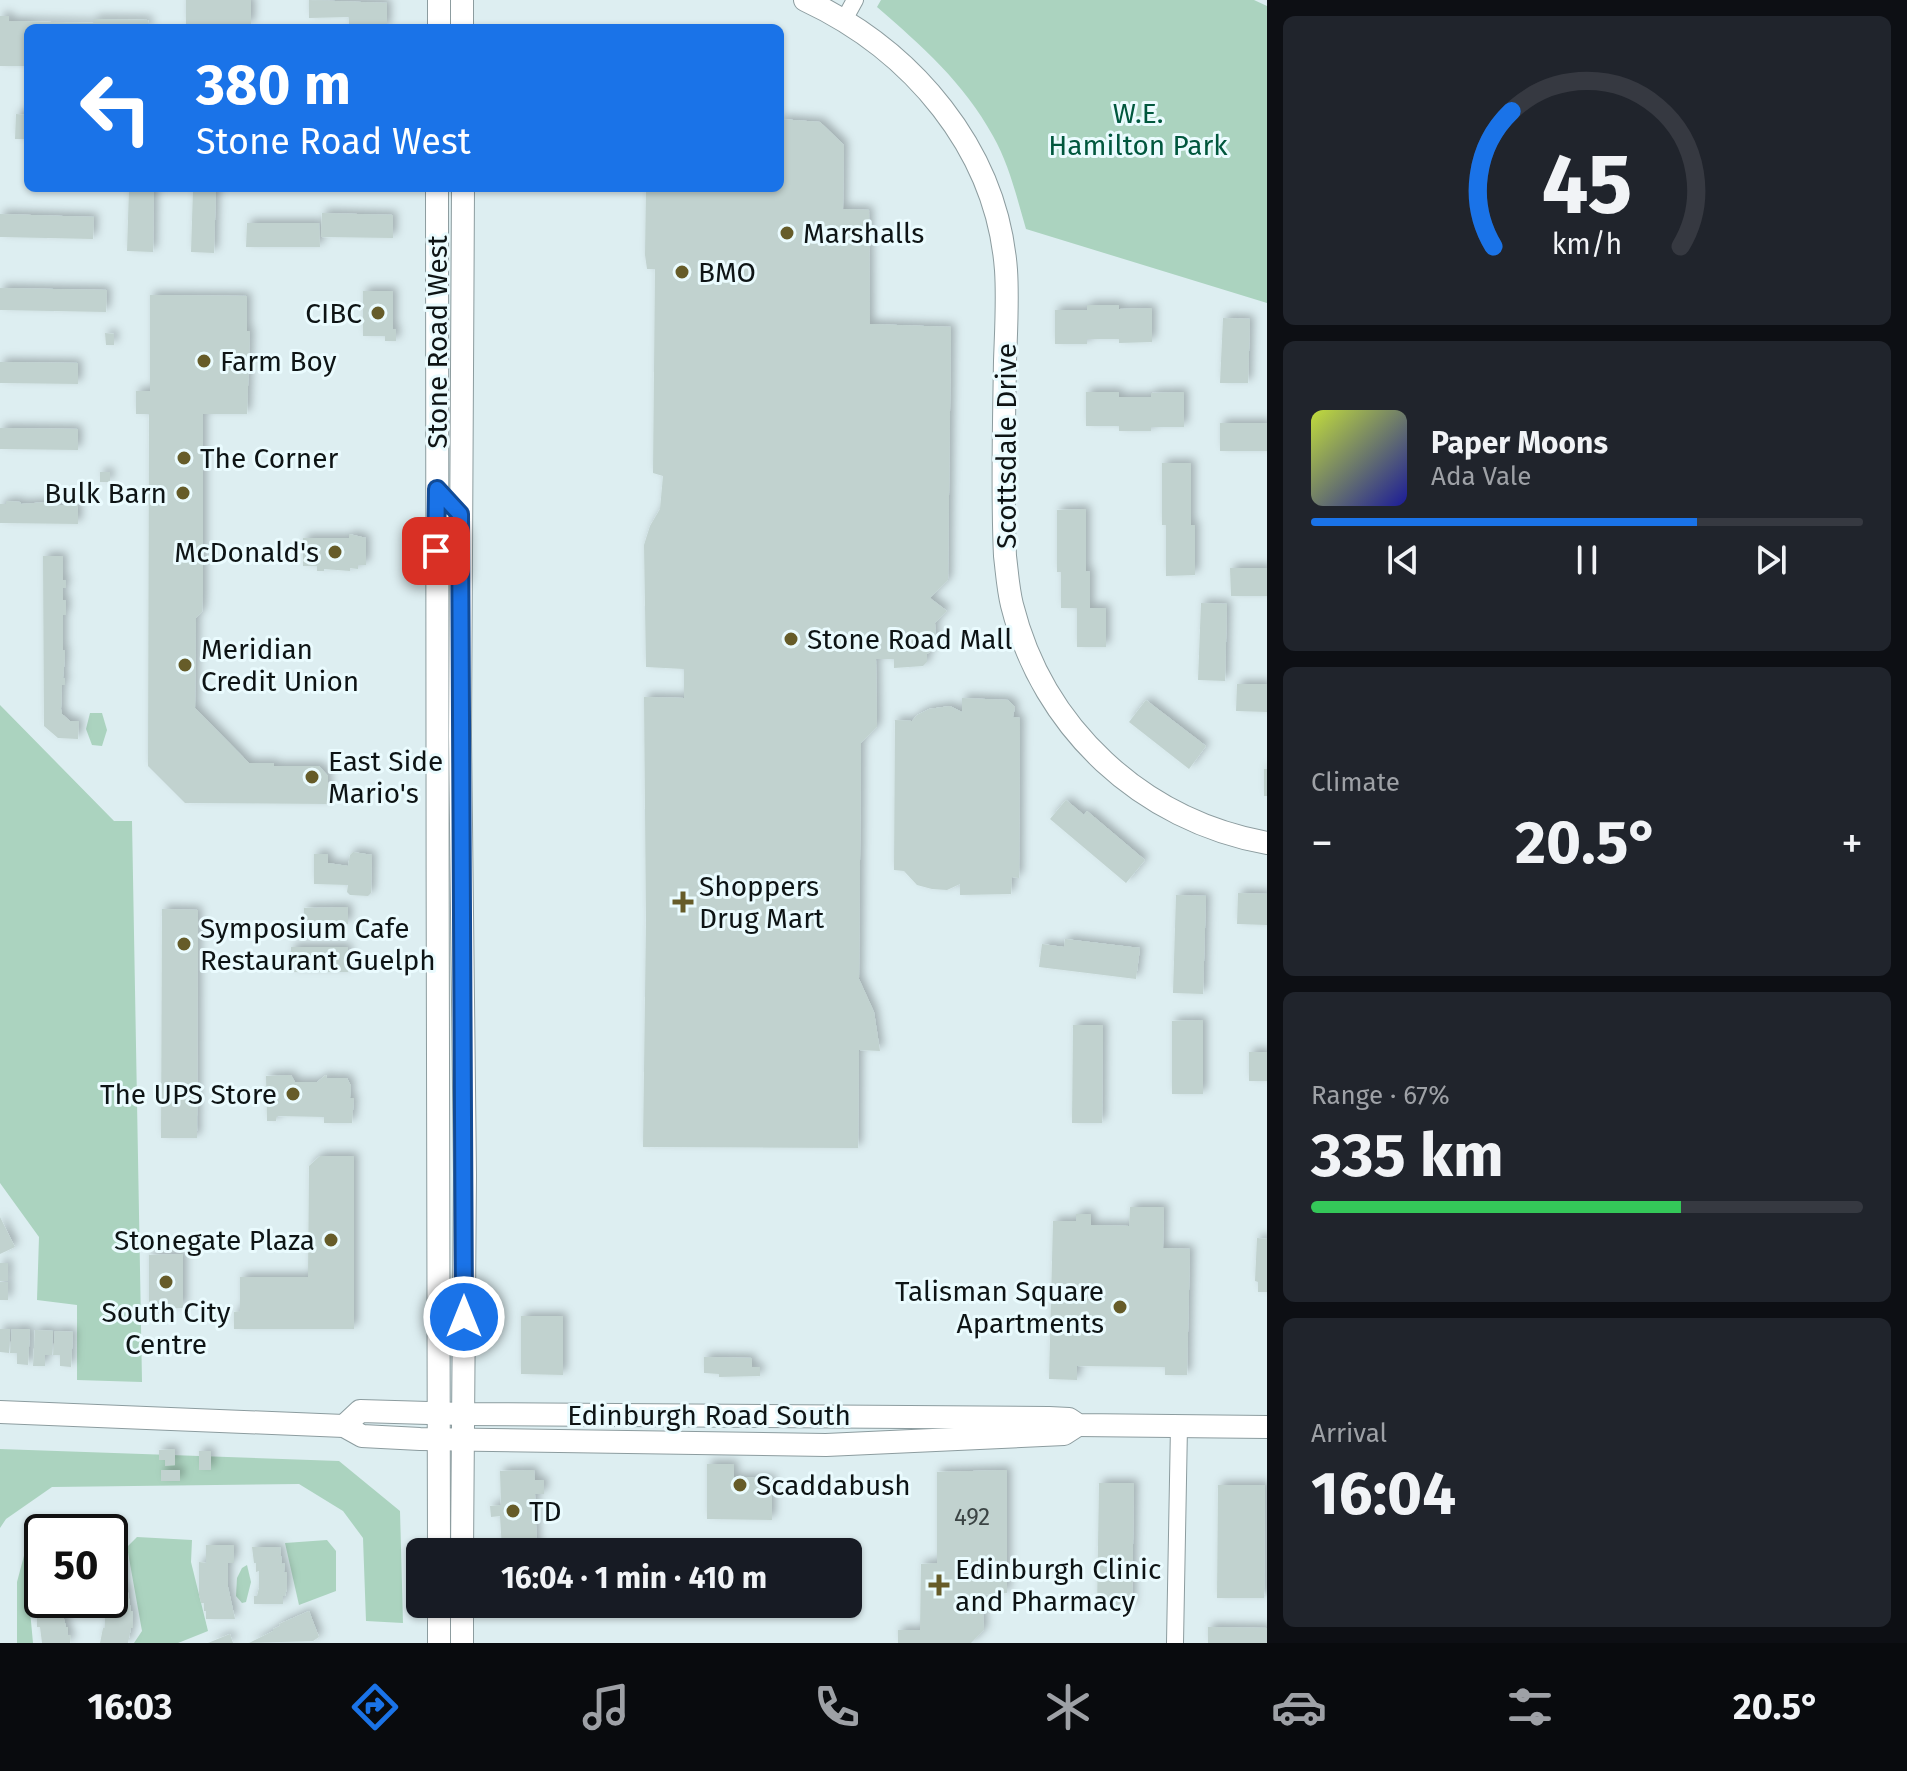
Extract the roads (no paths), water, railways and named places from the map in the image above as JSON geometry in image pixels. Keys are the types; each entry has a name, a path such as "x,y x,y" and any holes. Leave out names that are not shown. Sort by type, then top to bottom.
{"main road":[{"path":"439,0 439,24"},
{"path":"462,0 462,24"},
{"name":"Scottsdale Drive","path":"805,0 844,20 907,68 940,104 965,141 979,167 992,204 1006,270 1005,556 1011,603 1025,647 1042,682 1078,734 1127,783 1184,818 1267,843"},
{"name":"Stone Road West","path":"437,192 435,806 440,1146 439,1538"},
{"name":"Stone Road West","path":"462,1538 465,1175 460,514 463,192"},
{"path":"438,273 462,300"},
{"path":"437,489 460,514"},
{"path":"440,1146 465,1175"},
{"name":"Edinburgh Road South","path":"344,1426 360,1411 1049,1418 1069,1419 1078,1425 1267,1427"},
{"name":"Edinburgh Road South","path":"0,1412 344,1426 362,1436 439,1440 826,1445 1064,1434 1078,1425"},
{"path":"439,1618 439,1643"},
{"path":"462,1618 462,1643"}],"street":[{"path":"844,20 855,0"},
{"path":"1175,1643 1179,1426"}],"place":[{"name":"Marshalls","path":"787,233"},
{"name":"BMO","path":"682,272"},
{"name":"CIBC","path":"378,313"},
{"name":"Farm Boy","path":"204,361"},
{"name":"The Corner","path":"184,458"},
{"name":"Bulk Barn","path":"183,493"},
{"name":"McDonald's","path":"335,552"},
{"name":"Stone Road Mall","path":"791,639"},
{"name":"Meridian Credit Union","path":"185,665"},
{"name":"East Side Mario's","path":"312,777"},
{"name":"Shoppers Drug Mart","path":"683,902"},
{"name":"Symposium Cafe Restaurant Guelph","path":"184,944"},
{"name":"The UPS Store","path":"293,1094"},
{"name":"Stonegate Plaza","path":"331,1240"},
{"name":"South City Centre","path":"166,1282"},
{"name":"Talisman Square Apartments","path":"1120,1307"},
{"name":"Scaddabush","path":"740,1485"},
{"name":"TD","path":"513,1511"},
{"name":"Edinburgh Clinic and Pharmacy","path":"939,1585"}],"park label":[{"name":"W.E. Hamilton Park","path":"1138,129"}]}
